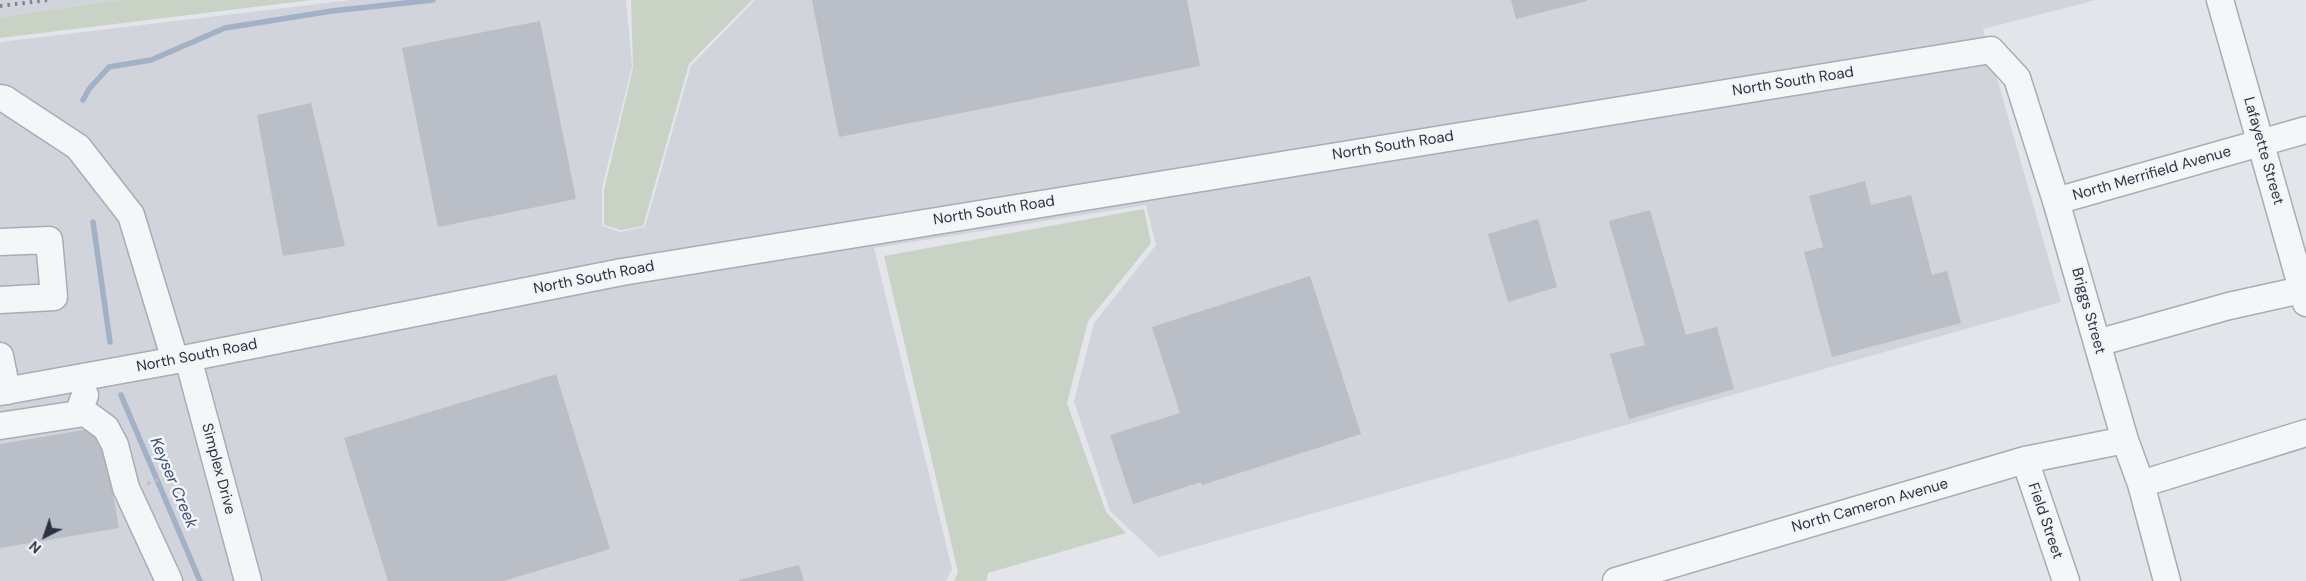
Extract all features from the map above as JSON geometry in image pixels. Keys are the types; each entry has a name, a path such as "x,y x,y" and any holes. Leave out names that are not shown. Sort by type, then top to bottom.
{"street":[{"name":"Lafayette Street","path":"2226,1 2261,143 2305,294"},
{"name":"Briggs Street","path":"1991,50 2016,78 2056,201 2126,440 2141,484 2167,581"},
{"name":"North South Road","path":"4,391 182,359 622,272 1991,50"},
{"name":"Simplex Drive","path":"0,98 5,99 78,147 131,215 182,359 248,581"},
{"name":"North Merrifield Avenue","path":"2056,201 2306,130"},
{"path":"0,242 49,240 54,297 0,300"},
{"path":"2097,343 2229,306 2305,294"},
{"path":"0,356 4,391"},
{"path":"0,426 78,414 85,397 84,377"},
{"path":"80,409 106,428 115,445 126,488 169,581"},
{"path":"2141,484 2306,433"},
{"name":"North Cameron Avenue","path":"1616,581 2025,460 2126,440"},
{"name":"Field Street","path":"2025,460 2066,581"}],"path":[{"path":"142,486 162,478"}],"shaded area":[{"path":"0,0 119,0 0,17"},
{"path":"351,0 626,0 632,66 602,188 602,226 620,232 645,227 691,66 755,0 2096,0 1983,29 2061,302 1159,557 1110,511 1074,401 1094,323 1156,245 1146,205 874,248 952,569 946,581 0,581 0,42"}],"green space":[{"path":"119,0 312,0 0,38 0,17"},
{"path":"631,0 752,0 689,64 643,226 621,230 604,225 604,190 633,68"},
{"path":"1144,209 1151,243 1088,321 1067,403 1106,512 1126,533 988,573 986,581 954,581 958,572 884,256"}],"building":[{"path":"812,0 1187,0 1200,66 839,137"},
{"path":"1511,0 1587,0 1587,1 1516,19"},
{"path":"540,21 576,199 438,227 402,48"},
{"path":"311,103 345,246 283,256 257,115"},
{"path":"1865,181 1871,205 1911,195 1932,275 1947,271 1961,323 1832,357 1804,252 1823,247 1809,196"},
{"path":"1650,210 1686,335 1717,327 1734,389 1629,419 1610,354 1645,345 1609,221"},
{"path":"1538,219 1557,287 1508,302 1488,234"},
{"path":"1310,276 1361,434 1202,485 1201,482 1133,504 1110,435 1180,413 1152,327"},
{"path":"556,374 610,549 504,581 388,581 344,438"},
{"path":"101,427 119,528 0,548 0,444"},
{"path":"799,565 804,581 739,581 739,580"}],"waterway":[{"name":"Keyser Creek","path":"83,100 89,89 109,67 151,60 225,28 332,11 433,0"},
{"name":"Keyser Creek","path":"93,222 110,342"},
{"name":"Keyser Creek","path":"121,395 200,581"}],"railway":[{"path":"0,6 48,0"}]}
